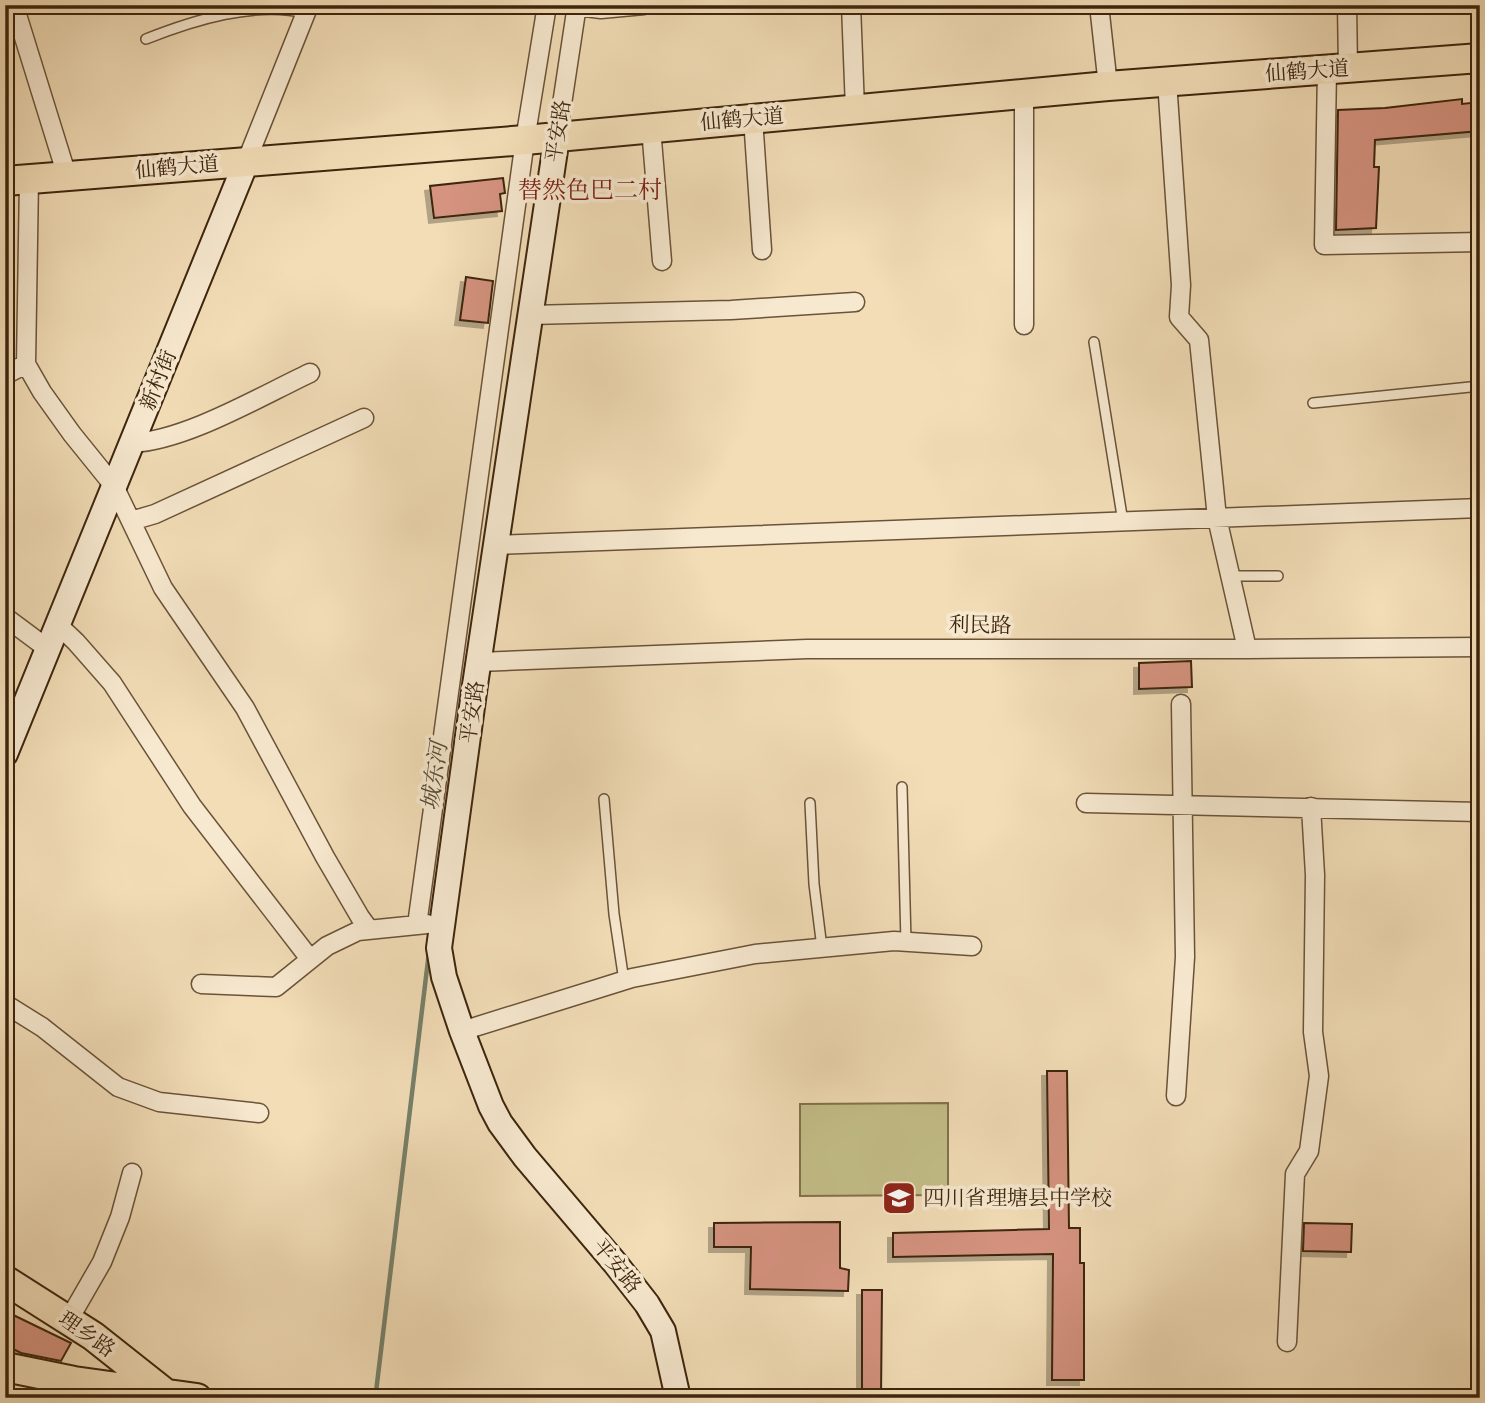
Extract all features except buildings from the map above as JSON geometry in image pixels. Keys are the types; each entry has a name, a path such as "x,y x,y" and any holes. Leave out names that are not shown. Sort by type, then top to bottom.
{"main road":[{"name":"仙鹤大道","path":"17,180 525,140 1167,81 1480,58"},
{"name":"理乡路","path":"5,1280 93,1336 165,1393"},
{"path":"74,1381 86,1370 94,1354 93,1336"},
{"path":"5,1367 74,1381 197,1398"}],"street":[{"path":"14,5 67,176"},
{"path":"201,984 276,987 310,959 344,937 369,928 432,923 525,140 547,5"},
{"path":"577,6 601,9 644,5"},
{"path":"850,5 855,109"},
{"path":"1100,5 1108,86"},
{"path":"1346,5 1338,69 1324,246 1480,242"},
{"name":"平安路","path":"577,6 480,662 432,923 442,970 491,1107 511,1140 615,1263 658,1321 666,1341 678,1398"},
{"name":"新村街","path":"5,754 307,9"},
{"path":"1167,81 1181,285 1179,317 1199,340 1217,518 1247,649"},
{"path":"1024,93 1024,325"},
{"path":"753,118 762,250"},
{"path":"651,128 662,261"},
{"path":"17,180 26,364 72,434 114,486 163,588 245,708 325,858 369,928"},
{"path":"530,315 731,310 855,302"},
{"path":"5,375 26,364"},
{"path":"132,443 153,441 187,430 310,373"},
{"path":"131,521 155,513 364,418"},
{"path":"496,545 1480,508"},
{"path":"5,617 48,649"},
{"path":"58,625 112,682 192,806 310,959"},
{"name":"利民路","path":"480,662 807,649 1480,647"},
{"path":"1176,1096 1185,957 1181,704"},
{"path":"1086,803 1480,812"},
{"path":"1287,1342 1295,1174 1309,1151 1319,1076 1313,1032 1315,875 1311,807"},
{"path":"462,1031 624,981 755,954 906,942 972,946"},
{"path":"5,1004 42,1027 118,1087 127,1091 176,1105 259,1113"},
{"path":"68,1321 102,1262 120,1217 132,1173"}],"lane":[{"path":"146,39 190,22 259,10 307,9"},
{"path":"1094,342 1123,522"},
{"path":"1313,403 1480,386"},
{"path":"1231,576 1279,576"},
{"path":"902,787 906,942"},
{"path":"604,799 614,914 624,981"},
{"path":"810,803 814,884 822,948"}],"shaded area":[{"path":"948,1103 948,1195 800,1196 800,1104"}],"waterway":[{"name":"城东河","path":"376,1392 429,952"}],"place":[{"name":"四川省理塘县中学校","path":"899,1198"}],"district":[{"name":"替然色巴二村","path":"590,190"}]}
